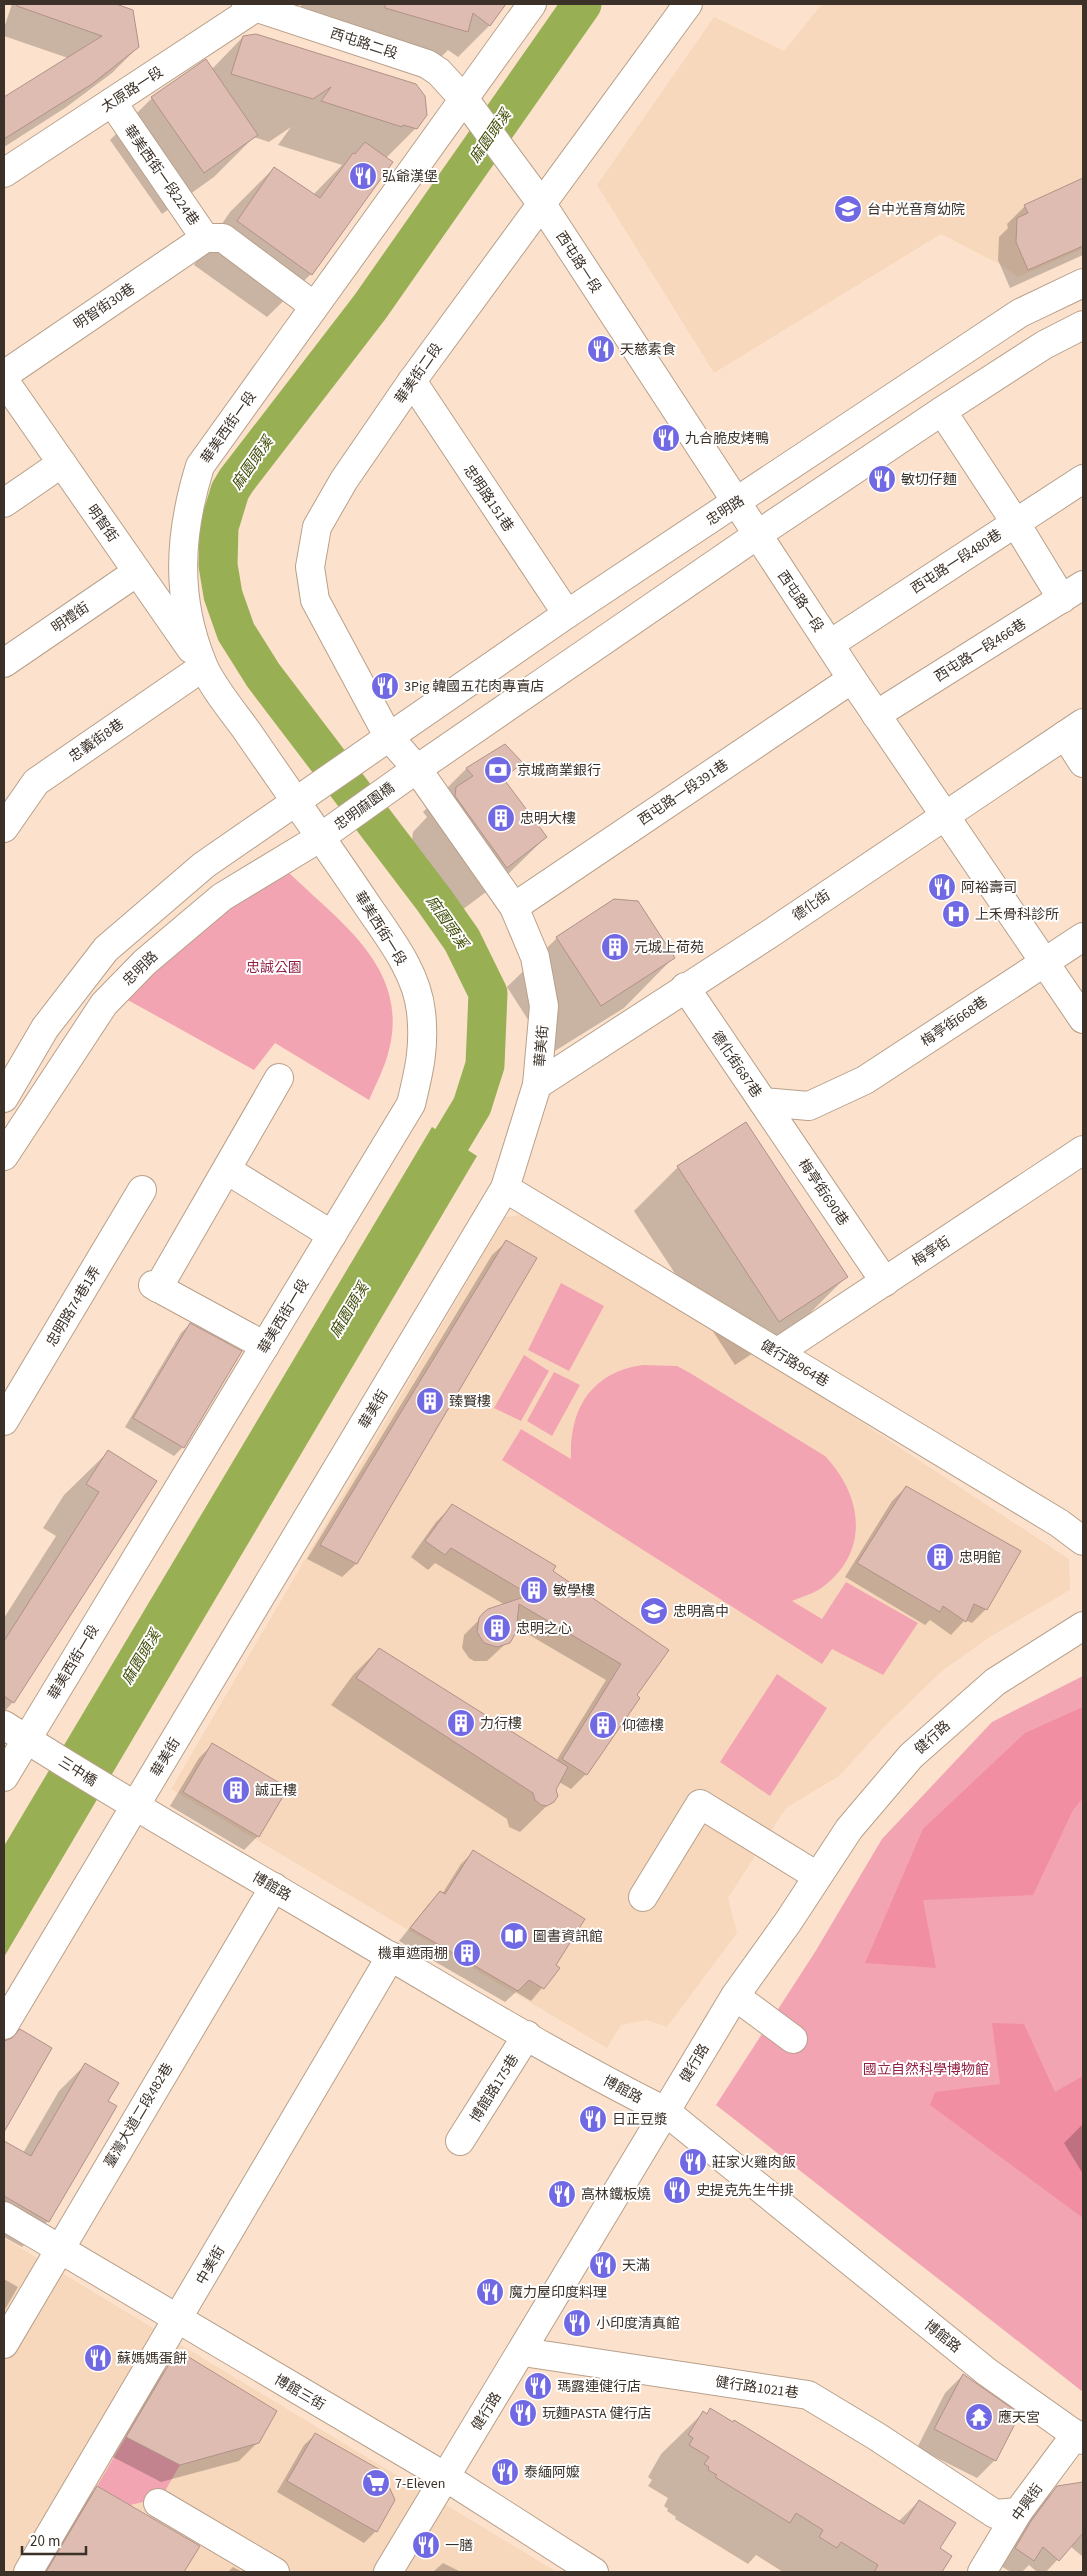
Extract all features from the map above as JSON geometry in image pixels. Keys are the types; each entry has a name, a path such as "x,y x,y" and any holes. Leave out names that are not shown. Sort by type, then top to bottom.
{"street":[{"name":"華美西街一段","path":"4,1777 31,1742 264,1346 411,1104 423,1054 421,1010 410,976 396,948 324,835 203,667 191,626 182,576 183,538 188,504 200,466 314,306 466,101 532,4"},
{"name":"華美街二段","path":"409,774 380,741 315,600 310,567 317,527 344,480 412,381 688,4"},
{"name":"西屯路二段","path":"254,5 427,64 439,72 466,101 524,180"},
{"name":"太原路一段","path":"4,173 254,5"},
{"name":"華美西街一段224巷","path":"112,102 205,238 223,238 314,306"},
{"name":"西屯路一段","path":"524,180 541,203 852,679 1083,1019"},
{"name":"明智街30巷","path":"4,374 205,238"},
{"name":"忠明路","path":"380,741 567,614 1020,313 1083,283"},
{"path":"409,774 757,535 942,411 1044,346 1083,325"},
{"name":"明智街","path":"4,380 203,667"},
{"name":"忠明路151巷","path":"412,381 567,614"},
{"path":"942,411 1015,522 1072,592"},
{"path":"4,503 62,463"},
{"name":"西屯路一段480巷","path":"830,644 1083,479"},
{"name":"明禮街","path":"4,663 137,572"},
{"name":"西屯路一段466巷","path":"876,715 1072,592"},
{"name":"忠義街8巷","path":"4,828 36,782 203,667"},
{"name":"西屯路一段391巷","path":"514,907 852,679"},
{"path":"1074,729 1083,763"},
{"name":"德化街","path":"537,1085 1074,729"},
{"path":"4,1098 45,1028 106,948 204,864 299,800 380,741"},
{"name":"忠明麻園橋","path":"324,835 409,774"},
{"name":"華美街","path":"4,2026 128,1802 505,1188 537,1085 544,1006 535,957 514,907 409,774"},
{"name":"忠明路","path":"4,1156 104,1004 145,962 222,897 324,835"},
{"name":"梅亭街668巷","path":"865,1080 1044,961 1083,938"},
{"name":"德化街687巷","path":"685,987 763,1102 809,1106 865,1080"},
{"path":"264,1346 156,1287 227,1170 279,1078"},
{"name":"梅亭街690巷","path":"763,1102 885,1282"},
{"name":"梅亭街","path":"778,1352 1083,1150"},
{"path":"227,1170 332,1235"},
{"name":"健行路964巷","path":"505,1188 1050,1518 1083,1541"},
{"name":"忠明路74巷1弄","path":"4,1421 142,1190"},
{"name":"健行路","path":"388,2572 444,2476 523,2352 735,1996 788,1922 849,1829 924,1742 995,1682 1083,1626"},
{"path":"4,1725 31,1742"},
{"name":"三中橋","path":"31,1742 128,1802"},
{"name":"博館路","path":"128,1802 611,2084 665,2111 987,2372 1080,2437"},
{"path":"643,1897 700,1804 817,1876"},
{"name":"臺灣大道二段482巷","path":"4,2344 58,2249 274,1887"},
{"name":"中美街","path":"28,2572 391,1956"},
{"path":"735,1996 793,2039"},
{"name":"博館路175巷","path":"460,2141 527,2035"},
{"name":"博館三街","path":"4,2216 177,2320 444,2476 594,2572"},
{"name":"健行路1021巷","path":"523,2352 808,2395 876,2436 995,2514 1018,2512"},
{"name":"中興街","path":"982,2572 1018,2512 1080,2437"},
{"path":"158,2503 274,2572"}],"shaded area":[{"name":"台中光音育幼院","path":"822,4 1083,4 1083,249 1018,277 1001,265 941,234 714,373 597,185 714,17 784,51"},
{"name":"忠明高中","path":"521,1215 811,1389 1069,1559 1070,1590 990,1637 943,1670 885,1726 839,1776 786,1808 728,1898 737,1933 667,2027 647,2020 621,2025 607,2048 171,1789 505,1217"},
{"path":"1083,1707 1083,1798 1073,1810 1033,1895 923,1900 936,1968 865,1963 923,1829 1025,1733"},
{"path":"992,2023 1024,2024 1055,2092 1083,2076 1083,2218 930,2105 935,2092 1000,2084"},
{"path":"4,2238 557,2572 4,2572"}],"green space":[{"name":"忠誠公園","path":"287,871 327,908 365,948 379,970 389,994 393,1021 389,1050 369,1100 275,1043 254,1070 126,999 195,930"},
{"path":"561,1283 604,1306 569,1371 528,1350"},
{"path":"524,1355 549,1371 521,1421 494,1408"},
{"path":"643,1365 677,1366 690,1373 825,1456 838,1472 848,1489 854,1507 856,1525 854,1542 847,1559 836,1575 820,1589 792,1601 822,1619 846,1582 918,1623 883,1675 832,1649 822,1664 502,1460 521,1429 571,1459 571,1441 574,1424 579,1409 587,1396 597,1385 610,1376 625,1369"},
{"path":"554,1372 580,1385 552,1436 527,1421"},
{"path":"777,1674 827,1708 770,1796 720,1762"},
{"name":"國立自然科學博物館","path":"1083,1676 1083,2392 716,2105 815,1952 882,1839 992,1722"},
{"path":"126,2437 180,2465 161,2498 130,2505 97,2486"}],"water":[{"path":"432,1127 477,1156 4,1957 4,1846"}],"building":[{"path":"17,4 116,4 133,10 139,47 92,84 4,139 4,97 102,36 17,6"},
{"path":"385,4 506,4 490,26 473,13 468,32 385,8"},
{"path":"256,34 416,84 425,96 427,115 417,129 403,125 402,127 321,101 331,87 313,99 231,74 243,36"},
{"path":"206,59 258,135 204,173 151,97"},
{"path":"365,142 393,162 312,275 237,221 274,167 320,198 353,153 355,154"},
{"path":"1083,178 1083,246 1028,270 1016,242 1017,218 1028,213 1024,205"},
{"name":"忠明大樓","path":"505,744 523,763 503,778 547,837 507,868 455,796 456,787 473,776 466,768"},
{"name":"元城上荷苑","path":"614,899 638,901 675,958 601,1006 556,937"},
{"path":"746,1122 848,1277 779,1322 677,1166"},
{"name":"臻賢樓","path":"506,1240 537,1258 357,1564 320,1545"},
{"path":"190,1323 242,1351 184,1448 133,1418"},
{"path":"108,1450 157,1481 14,1703 4,1696 4,1641 99,1492 86,1484"},
{"name":"忠明館","path":"906,1486 1021,1551 987,1610 974,1604 966,1622 943,1606 940,1612 857,1563"},
{"name":"敏學樓","path":"452,1504 556,1566 553,1571 669,1650 637,1695 640,1698 587,1775 562,1759 621,1664 519,1604 516,1632 510,1643 497,1647 484,1643 477,1632 479,1618 483,1613 488,1609 530,1595 451,1548 445,1555 425,1541"},
{"name":"力行樓","path":"379,1648 568,1767 556,1790 558,1796 554,1802 547,1806 541,1805 535,1800 533,1793 356,1678"},
{"name":"誠正樓","path":"212,1743 288,1788 259,1837 183,1792"},
{"name":"圖書資訊館","path":"473,1850 585,1919 556,1965 560,1968 544,1989 529,1980 518,1991 410,1928 440,1891 445,1894"},
{"path":"20,2029 52,2048 4,2132 4,2041 12,2038"},
{"path":"85,2063 119,2083 108,2101 117,2106 49,2222 4,2196 4,2141 31,2156"},
{"path":"187,2356 277,2411 259,2443 180,2465 126,2437 169,2364"},
{"name":"應天宮","path":"963,2374 1020,2414 996,2461 934,2429"},
{"path":"710,2408 733,2422 734,2420 904,2524 919,2500 956,2523 940,2548 952,2556 942,2572 874,2572 878,2565 841,2542 837,2548 819,2537 823,2530 796,2513 790,2523 715,2477 717,2475 708,2470 709,2467 704,2464 709,2457 689,2445 693,2438 688,2435 703,2411 707,2414"},
{"path":"315,2433 382,2471 395,2500 377,2532 287,2481"},
{"path":"1083,2482 1083,2533 1059,2561 1043,2547 1034,2561 1015,2548 1031,2521 1057,2486"},
{"path":"97,2486 200,2546 184,2572 46,2572"}],"waterway":[{"name":"麻園頭溪","path":"425,1184 472,1106 485,1065 488,993 462,940 434,900 263,675 236,632 223,595 218,565 219,527 230,491 236,481 370,307 582,4"}],"place":[{"name":"弘爺漢堡","path":"363,176"},
{"name":"台中光音育幼院","path":"848,209"},
{"name":"天慈素食","path":"601,349"},
{"name":"九合脆皮烤鴨","path":"666,438"},
{"name":"敏切仔麵","path":"882,479"},
{"name":"3Pig 韓國五花肉專賣店","path":"385,686"},
{"name":"京城商業銀行","path":"498,770"},
{"name":"忠明大樓","path":"501,818"},
{"name":"阿裕壽司","path":"942,887"},
{"name":"上禾骨科診所","path":"956,914"},
{"name":"元城上荷苑","path":"615,947"},
{"name":"臻賢樓","path":"430,1401"},
{"name":"忠明館","path":"940,1557"},
{"name":"敏學樓","path":"534,1590"},
{"name":"忠明高中","path":"654,1611"},
{"name":"忠明之心","path":"497,1628"},
{"name":"力行樓","path":"461,1723"},
{"name":"仰德樓","path":"603,1725"},
{"name":"誠正樓","path":"236,1790"},
{"name":"圖書資訊館","path":"514,1936"},
{"name":"機車遮雨棚","path":"467,1953"},
{"name":"日正豆漿","path":"593,2119"},
{"name":"莊家火雞肉飯","path":"693,2162"},
{"name":"史提克先生牛排","path":"677,2190"},
{"name":"高林鐵板燒","path":"562,2194"},
{"name":"天滿","path":"603,2265"},
{"name":"魔力屋印度料理","path":"490,2292"},
{"name":"小印度清真館","path":"577,2323"},
{"name":"蘇媽媽蛋餅","path":"98,2358"},
{"name":"瑪露連健行店","path":"538,2386"},
{"name":"玩麵PASTA 健行店","path":"523,2413"},
{"name":"應天宮","path":"979,2417"},
{"name":"泰緬阿嬤","path":"505,2472"},
{"name":"7-Eleven","path":"376,2483"},
{"name":"一膳","path":"426,2545"}]}
